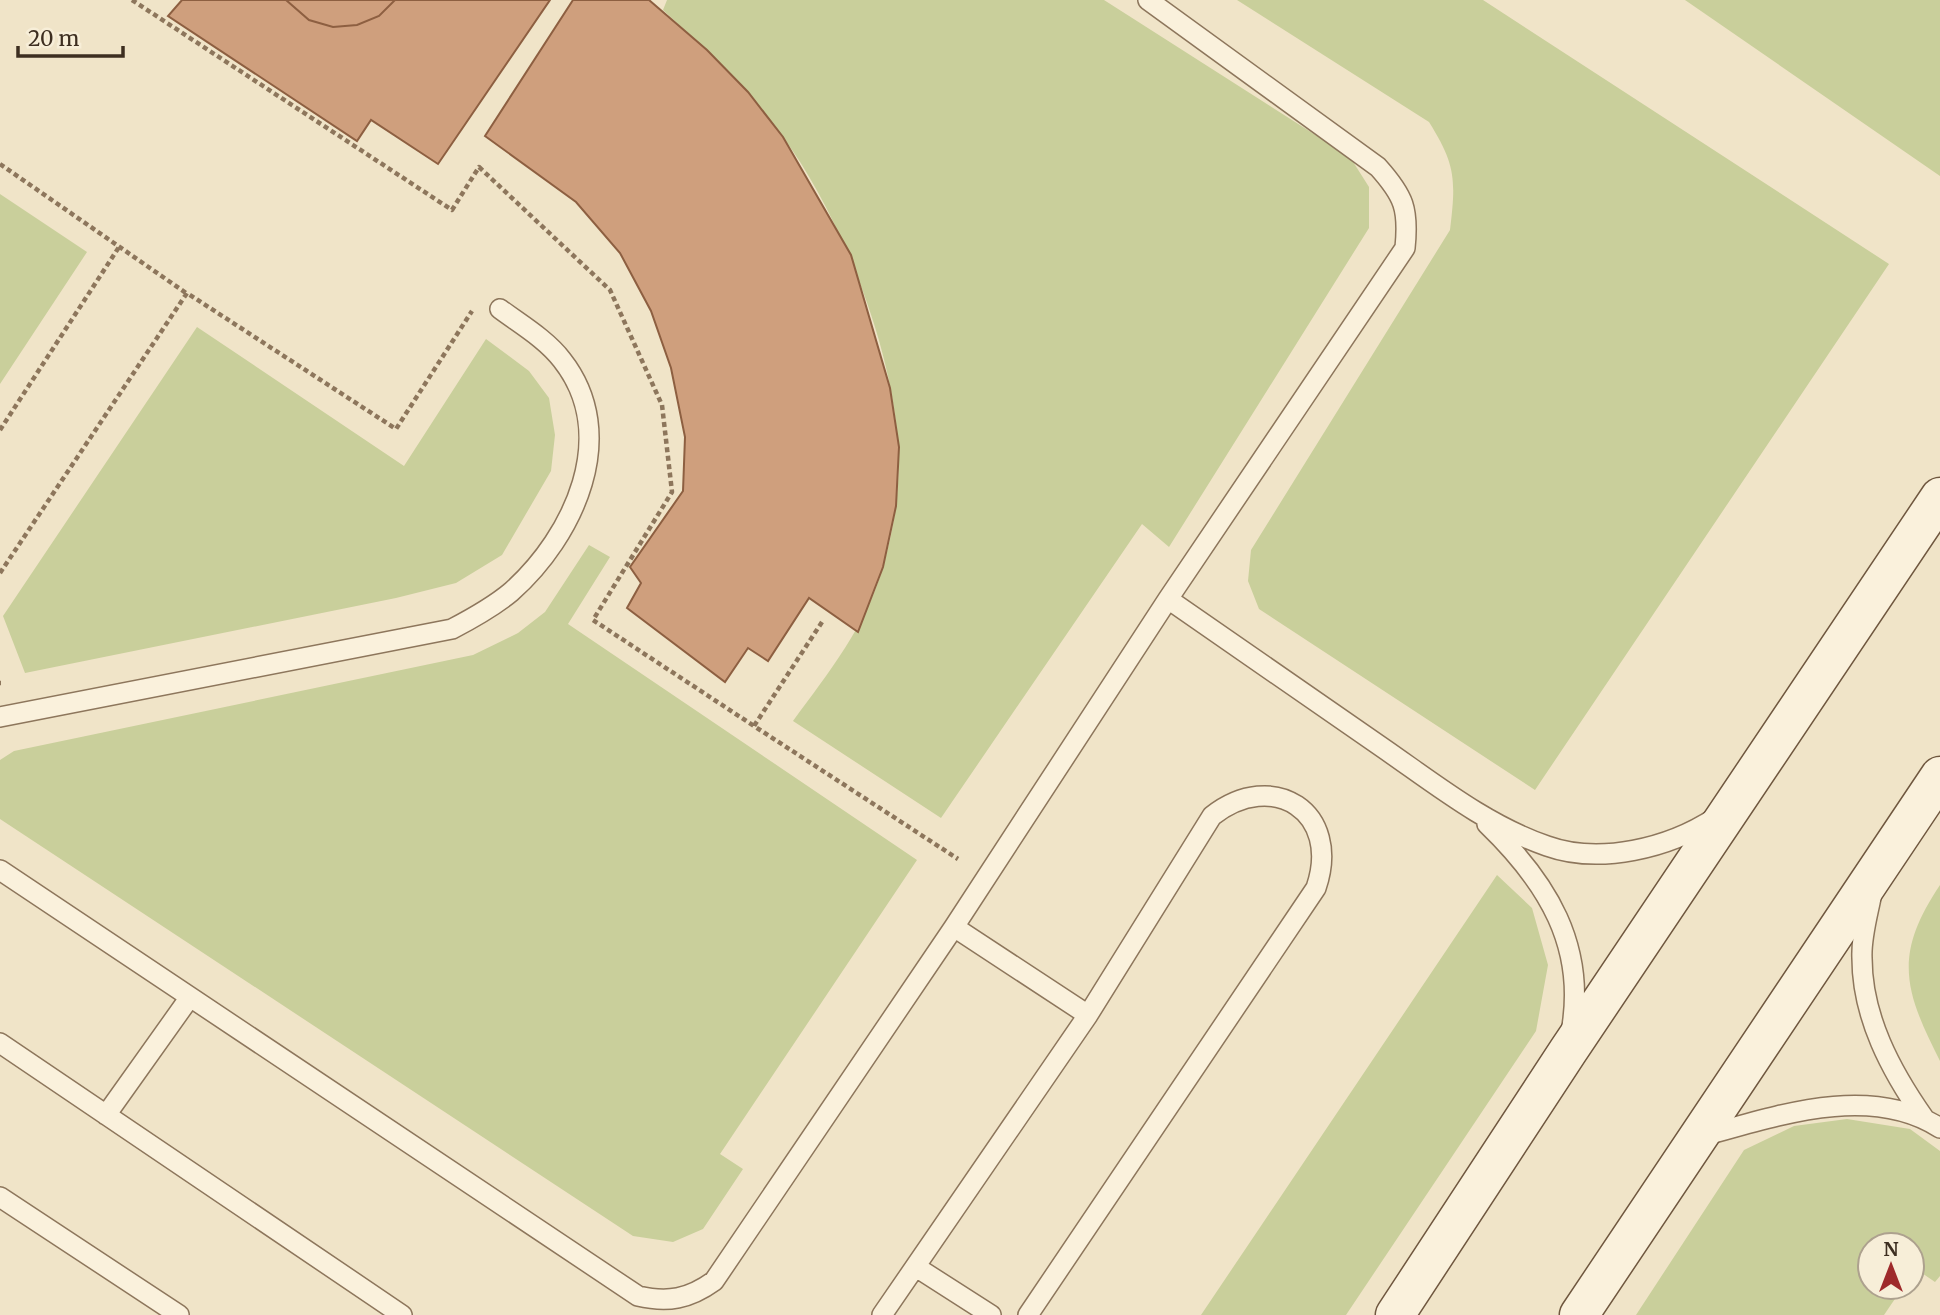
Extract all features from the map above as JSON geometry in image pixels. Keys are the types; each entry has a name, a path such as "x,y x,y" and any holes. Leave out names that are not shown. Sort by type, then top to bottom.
{"street":[{"path":"1395,1315 1568,1051 1940,497"},
{"path":"1578,1315 1940,776"}],"lane":[{"path":"0,870 620,1286 638,1296 657,1301 678,1300 697,1293 714,1281 954,927 1168,599 1405,248 1408,218 1398,189 1378,167 1148,0"},
{"path":"0,717 452,629 483,613 511,592 535,567 576,506 588,470 589,431 580,393 562,360 536,335 499,309"},
{"path":"1168,599 1474,811 1549,847 1587,853 1627,852 1665,843 1701,827 1734,806"},
{"path":"882,1315 1087,1015 1212,817 1230,802 1252,794 1275,796 1296,806 1313,822 1322,843 1323,866 1316,887 1028,1315"},
{"path":"1474,811 1530,869 1551,901 1566,936 1574,974 1575,1013 1568,1051"},
{"path":"1875,874 1861,956 1866,997 1877,1035 1894,1072 1932,1123"},
{"path":"954,927 1087,1015"},
{"path":"106,1115 190,997"},
{"path":"0,1043 402,1315"},
{"path":"1695,1138 1791,1112 1831,1106 1871,1108 1932,1123"},
{"path":"0,1197 179,1315"},
{"path":"916,1267 991,1315"}],"path":[{"path":"132,0 452,210"},
{"path":"0,164 187,293 396,429 472,311"},
{"path":"0,430 119,247"},
{"path":"0,573 187,293"},
{"path":"822,622 754,726 958,859"}],"green space":[{"path":"667,0 1104,0 1350,157 1369,187 1369,228 1169,547 1142,524 941,818 793,721 857,629 876,589 890,538 897,491 899,461 894,408 875,326 844,244 825,205 783,137 756,103 663,10"},
{"path":"1237,0 1483,0 1889,264 1535,790 1259,609 1248,581 1251,550 1450,230 1453,185 1445,150 1429,122"},
{"path":"1685,0 1940,0 1940,176"},
{"path":"0,194 87,252 0,384"},
{"path":"197,327 404,466 486,339 529,371 549,398 555,435 551,471 502,555 456,583 396,598 25,673 3,616"},
{"path":"589,545 610,557 568,624 917,860 720,1154 743,1169 703,1229 673,1242 633,1236 0,819 0,760 14,751 473,655 518,633 545,612"},
{"path":"1497,875 1532,908 1548,965 1536,1031 1346,1315 1201,1315"},
{"path":"1940,885 1940,1061 1918,1013 1909,973 1915,932"},
{"path":"1847,1119 1910,1129 1940,1151 1940,1276 1935,1282 1926,1276 1926,1231 1856,1231 1856,1301 1894,1301 1884,1315 1636,1315 1744,1150 1794,1126"}],"building":[{"path":"182,0 550,0 438,164 371,120 357,141 168,16"},
{"path":"286,0 395,0 379,16 357,25 333,27 309,20"},
{"path":"573,0 649,0 707,50 748,92 783,137 851,255 890,388 899,447 896,506 883,567 858,632 809,598 768,661 748,648 725,682 627,608 641,583 630,567 683,491 685,437 671,368 651,311 620,253 576,202 485,136"}]}
